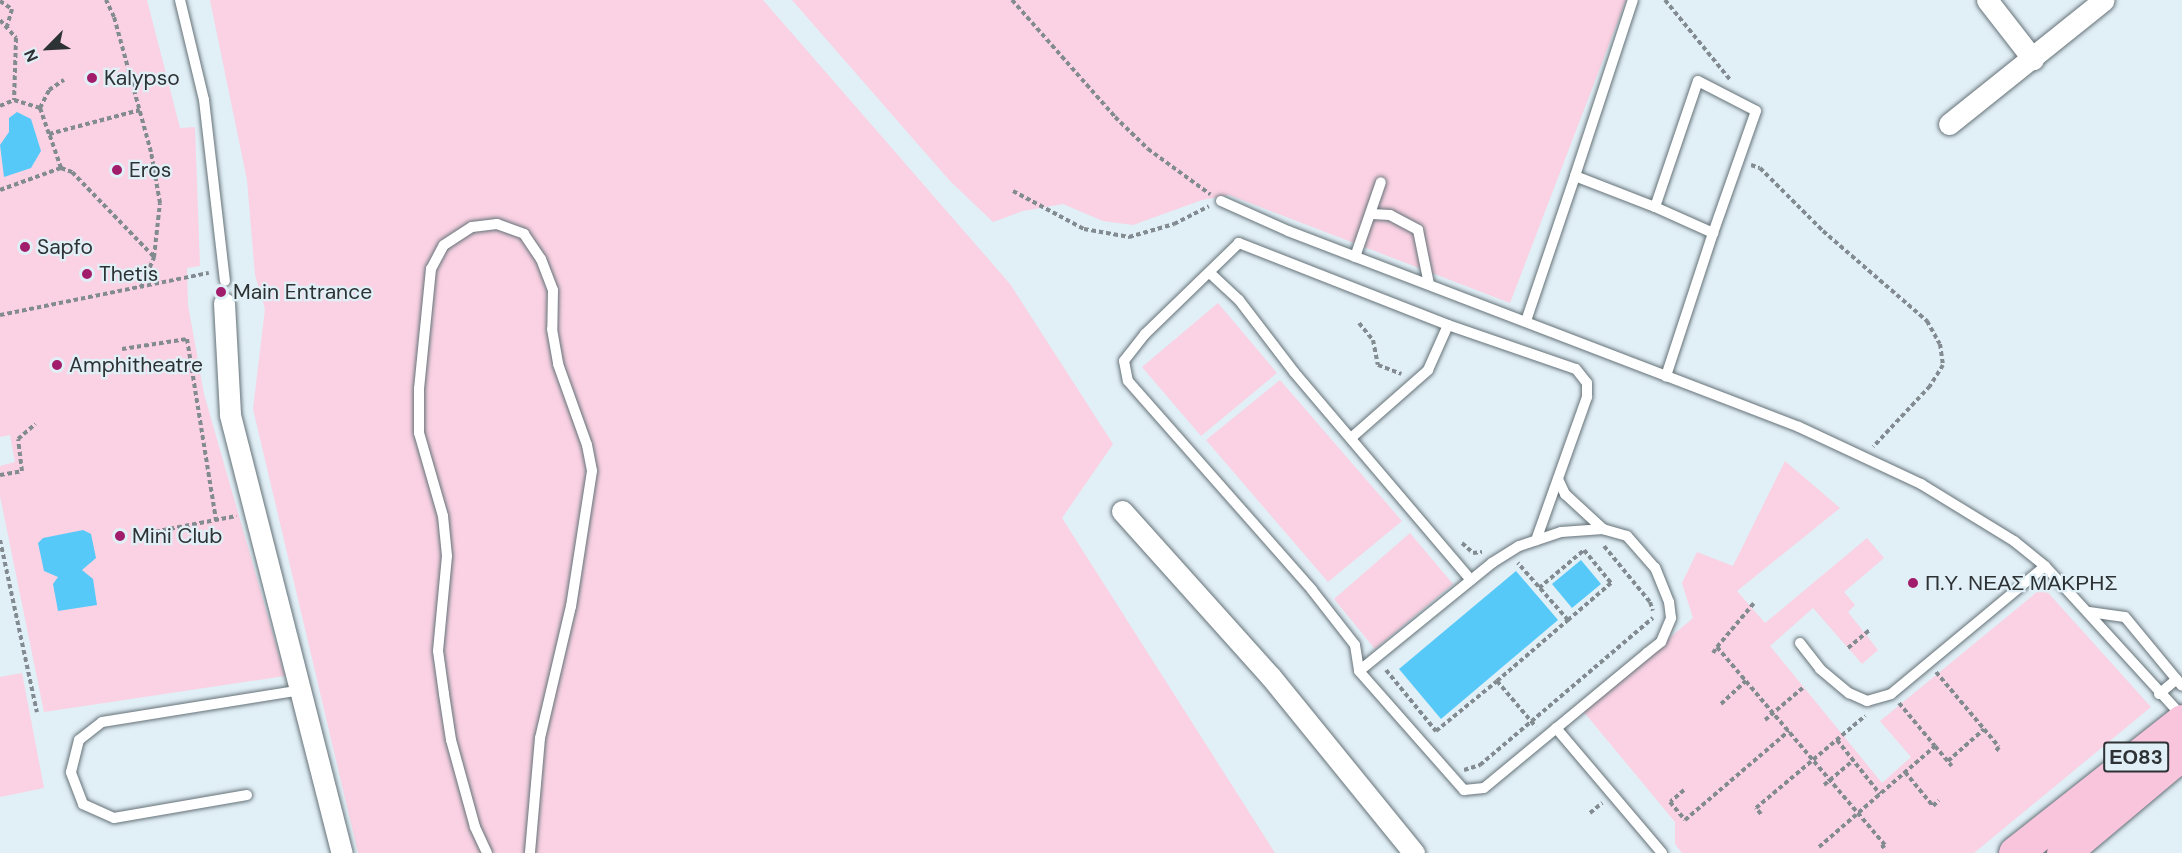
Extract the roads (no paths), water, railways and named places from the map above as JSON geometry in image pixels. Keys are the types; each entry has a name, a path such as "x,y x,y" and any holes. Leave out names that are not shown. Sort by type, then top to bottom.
{"main road":[{"name":"ΕΟ83","path":"2015,853 2182,721"},
{"name":"ΕΟ83","path":"2063,853 2182,753"}],"street":[{"path":"1987,0 2033,59"},
{"path":"1949,124 2104,0"},
{"path":"224,303 230,415 342,853"},
{"path":"1122,512 1271,677 1414,853"}],"lane":[{"path":"180,0 204,100 225,276"},
{"path":"1526,321 1633,0"},
{"path":"1655,207 1698,81 1756,111 1666,376"},
{"path":"1575,176 1655,207 1713,233"},
{"path":"1355,257 1372,214 1381,182"},
{"path":"1221,201 1355,257 1526,321 1865,456 1921,484 2005,535 2045,566 2089,612 2159,694 2182,716"},
{"path":"1372,214 1390,215 1418,230 1429,284"},
{"path":"487,853 476,827 451,740 444,694 438,651 447,556 443,516 419,433 419,389 431,269 444,245 472,227 497,224 524,234 545,269 552,290 552,329 558,364 587,445 592,471 571,606 540,738 530,853"},
{"path":"1359,671 1471,580 1518,546 1561,532 1603,529 1628,536 1655,568 1669,602 1668,631 1661,642 1484,788 1464,790 1359,671 1355,645 1312,590 1128,381 1124,361 1145,334 1211,274 1239,243 1448,325 1576,369 1587,383 1587,398 1536,540"},
{"path":"1211,274 1239,300 1351,438 1471,580"},
{"path":"1351,438 1428,370 1448,325"},
{"path":"1558,479 1565,494 1603,529"},
{"path":"1800,643 1820,669 1849,693 1867,701 1891,694 1930,664 2045,566"},
{"path":"2089,612 2125,617 2179,682 2159,694"},
{"path":"247,795 114,818 83,804 71,772 79,740 102,722 302,690"},
{"path":"1556,728 1662,853"}],"water":[{"path":"17,112 31,119 41,151 31,168 4,177 0,145 9,132 9,118"},
{"path":"83,530 91,534 96,558 82,570 93,579 97,605 58,611 53,584 58,577 44,571 38,543 43,538"},
{"path":"1581,560 1601,584 1572,608 1552,584"},
{"path":"1516,571 1558,620 1441,719 1399,669"}],"place":[{"name":"Kalypso","path":"92,78"},
{"name":"Eros","path":"117,170"},
{"name":"Sapfo","path":"25,247"},
{"name":"Thetis","path":"87,274"},
{"name":"Main Entrance","path":"221,292"},
{"name":"Amphitheatre","path":"57,365"},
{"name":"Mini Club","path":"120,536"},
{"name":"Π.Υ. ΝΕΑΣ ΜΑΚΡΗΣ","path":"1913,583"}]}
